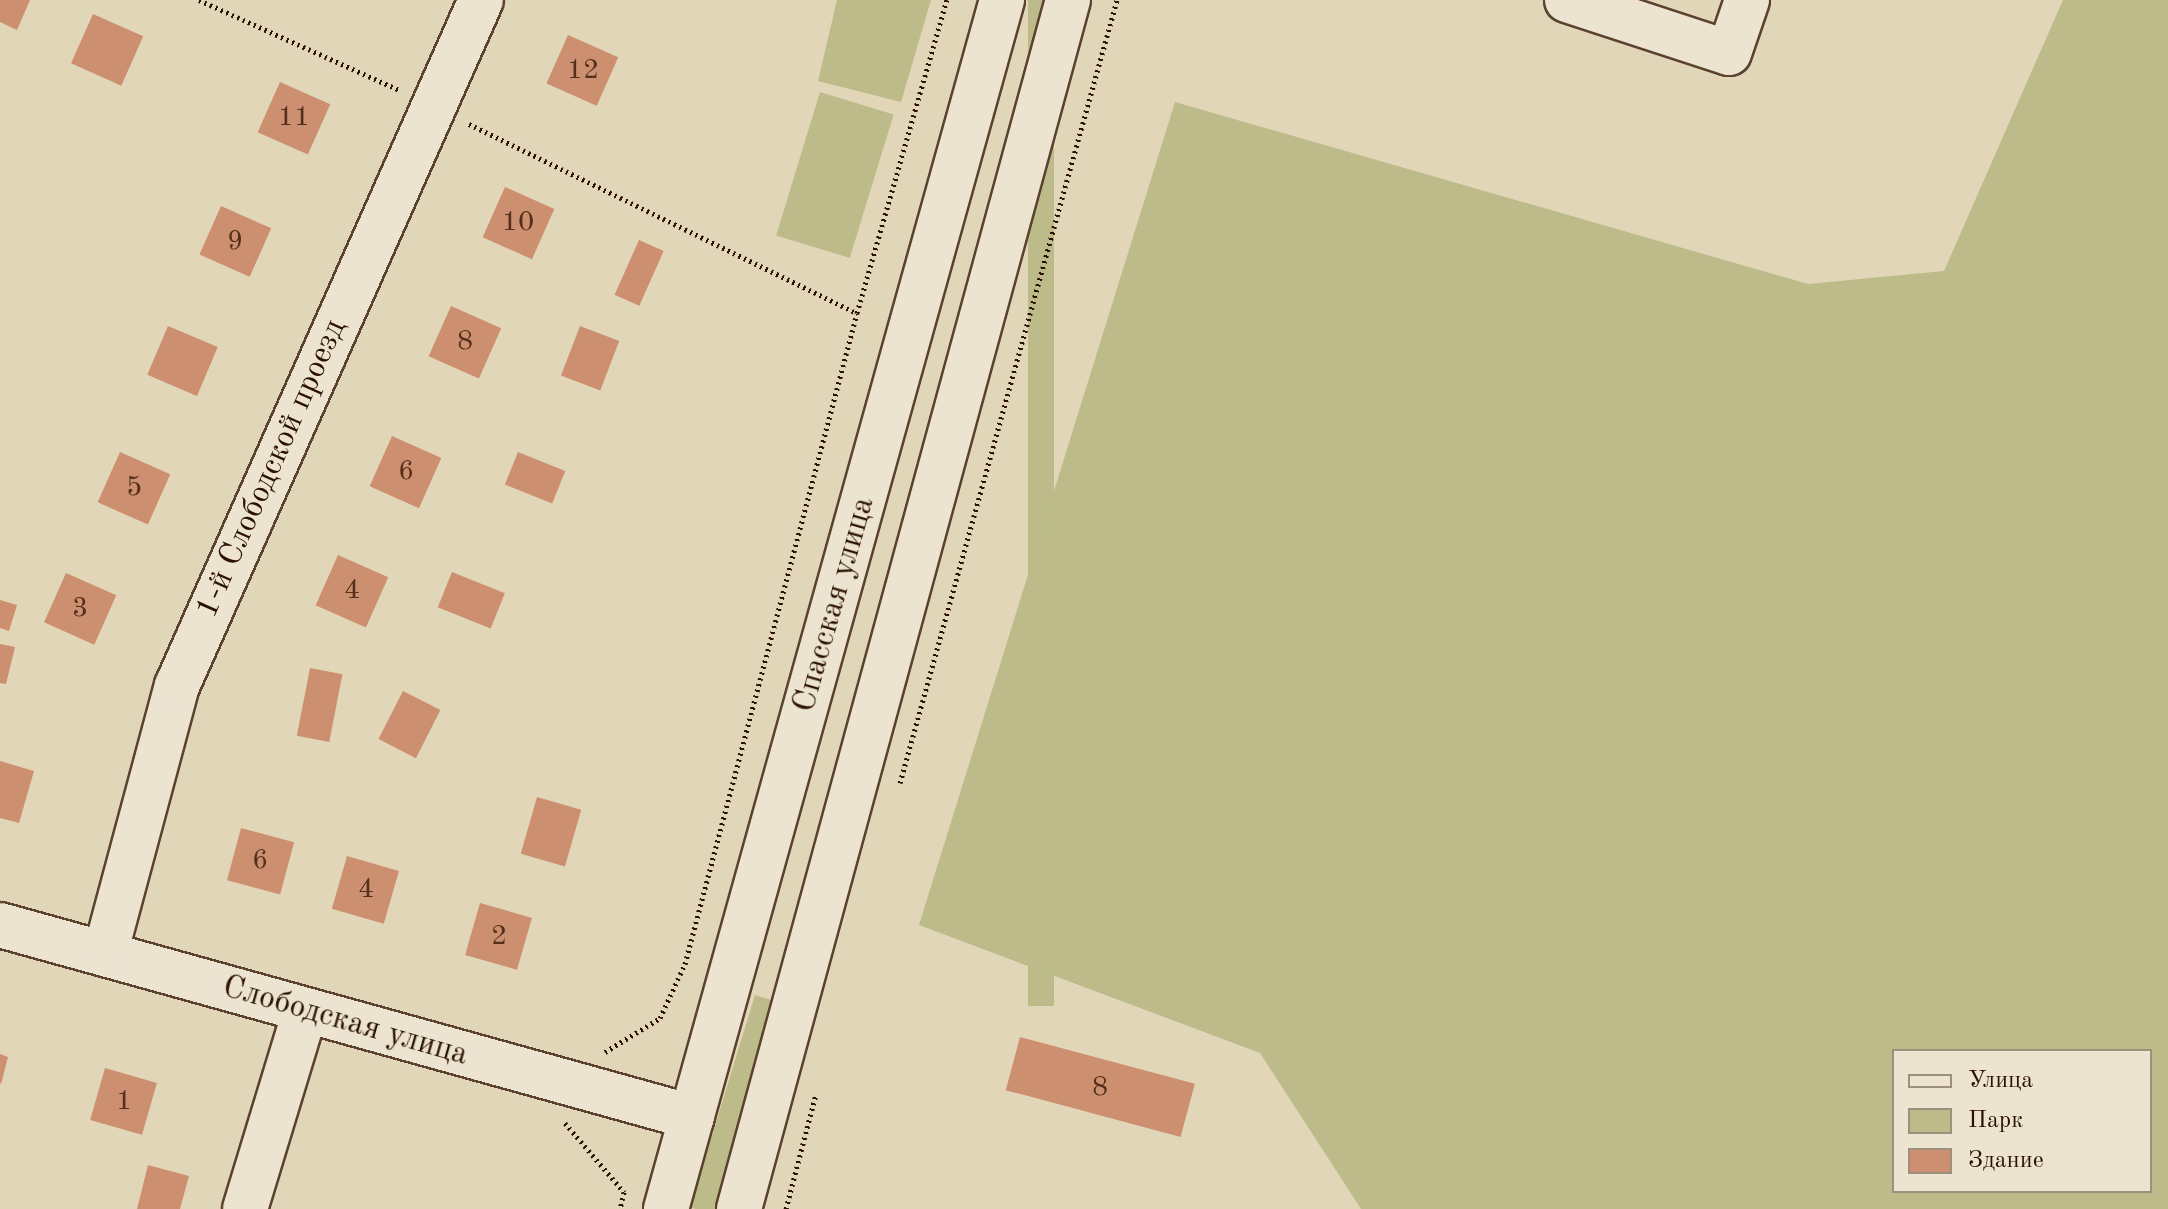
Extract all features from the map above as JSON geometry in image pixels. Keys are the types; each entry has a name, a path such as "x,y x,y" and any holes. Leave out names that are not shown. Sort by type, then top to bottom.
{"street":[{"name":"1-й Слободской проезд","path":"105,954 177,686 431,105 481,0"},
{"name":"Спасская улица","path":"666,1209 1002,0"},
{"name":"Спасская улица","path":"739,1209 1068,0"},
{"path":"1567,0 1729,53 1747,0"},
{"name":"Слободская улица","path":"0,925 692,1117"},
{"path":"245,1209 305,1012"}],"path":[{"path":"199,0 431,105 857,313"},
{"path":"593,1050 604,1053 660,1018 685,964 857,313 947,0"},
{"path":"898,790 1117,0"},
{"path":"786,1209 816,1091"}],"green space":[{"path":"837,0 931,0 901,102 818,81"},
{"path":"1028,0 1054,0 1054,1006 1028,1006"},
{"path":"2063,0 2168,0 2168,1209 1361,1209 1260,1053 919,925 1175,102 1808,284 1944,271"},
{"path":"820,92 894,115 850,258 776,235"},
{"path":"755,995 778,1002 715,1209 690,1207"}],"building":[{"path":"0,0 30,0 17,30 0,22"},
{"path":"93,14 143,36 121,86 71,63"},
{"path":"568,35 618,57 597,106 546,83"},
{"path":"280,82 330,104 308,155 258,132"},
{"path":"505,187 554,209 532,259 483,237"},
{"path":"221,206 271,228 250,277 199,254"},
{"path":"639,240 664,251 639,306 615,295"},
{"path":"451,306 501,328 479,379 429,356"},
{"path":"168,326 218,347 197,396 147,375"},
{"path":"580,326 619,341 600,391 561,375"},
{"path":"392,436 441,458 419,508 370,486"},
{"path":"120,452 170,474 148,525 98,502"},
{"path":"518,452 565,471 552,504 505,484"},
{"path":"338,555 388,577 366,628 316,605"},
{"path":"452,572 505,593 491,629 438,607"},
{"path":"66,573 116,595 94,645 44,622"},
{"path":"0,600 17,605 9,631 0,628"},
{"path":"0,644 15,647 6,684 0,683"},
{"path":"310,668 342,674 329,742 297,736"},
{"path":"403,691 440,710 416,758 378,739"},
{"path":"0,761 34,771 19,823 0,818"},
{"path":"537,797 581,810 565,866 521,854"},
{"path":"241,828 294,842 280,894 227,880"},
{"path":"347,856 399,871 384,924 332,909"},
{"path":"480,903 532,918 517,970 465,955"},
{"path":"1020,1037 1195,1084 1181,1137 1006,1090"},
{"path":"0,1054 8,1057 1,1084 0,1083"},
{"path":"105,1068 157,1083 142,1135 90,1120"},
{"path":"148,1165 189,1176 180,1209 137,1209"}]}
